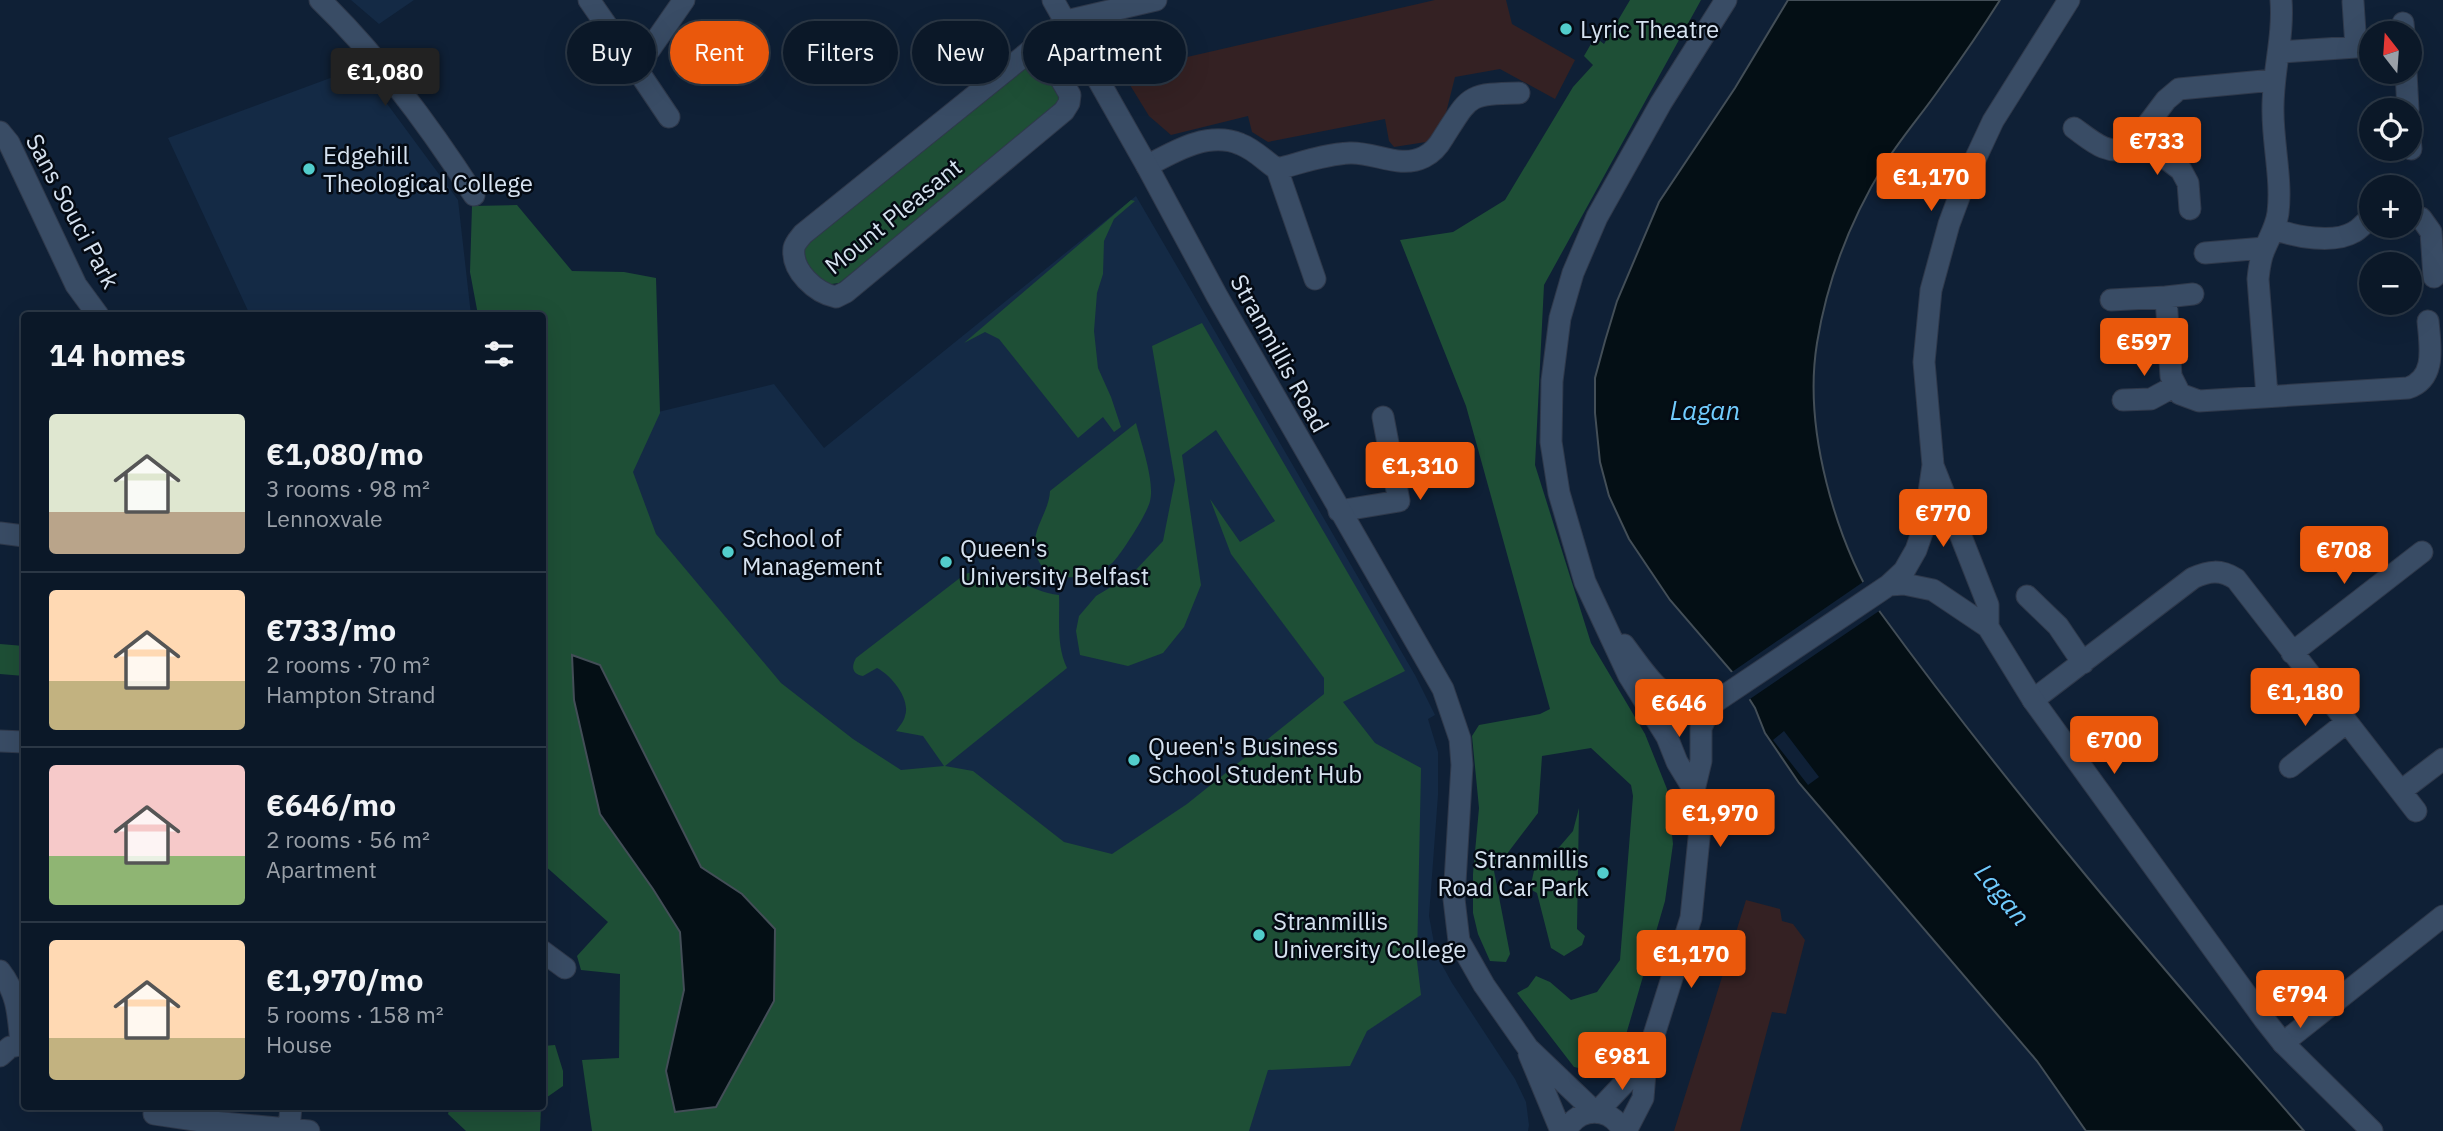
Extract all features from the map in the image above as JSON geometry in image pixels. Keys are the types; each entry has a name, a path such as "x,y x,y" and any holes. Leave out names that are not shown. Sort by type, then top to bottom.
{"street":[{"path":"320,0 344,22 407,102 474,195"},
{"path":"589,0 604,21"},
{"path":"656,40 684,0"},
{"name":"Stranmillis Road","path":"1053,0 1065,21"},
{"path":"1070,21 1156,0"},
{"path":"1624,1131 1643,1098 1646,1060 1675,974 1693,908 1700,828 1694,790 1677,762 1667,737 1629,676 1585,582 1559,493 1551,442 1552,381 1560,318 1573,273 1597,217 1661,103 1726,0"},
{"path":"1601,616 1653,682 1670,697 1691,706 1719,700 1885,588 1904,571 1916,550 1924,527 1933,465 1924,362 1931,290 1949,223 1993,121 2069,0"},
{"path":"2267,396 2259,279 2264,248 2275,229 2278,212 2273,112 2274,80 2280,52 2281,0"},
{"path":"2353,2 2359,29"},
{"name":"Mount Pleasant","path":"1040,43 1070,96 1064,111 846,292 836,297 816,290 794,257 794,245 803,234 1040,43"},
{"path":"2280,52 2359,47"},
{"path":"2074,128 2102,148 2112,151 2130,148 2166,100 2179,89 2274,80"},
{"path":"647,84 669,117"},
{"name":"Stranmillis Road","path":"1101,84 1217,296 1443,689 1460,739 1462,765 1454,900 1459,941 1484,985 1528,1048 1596,1111 1616,1120 1624,1131"},
{"path":"1277,169 1334,154 1375,155 1395,161 1424,157 1439,146 1465,103 1475,97 1519,93"},
{"name":"Sans Souci Park","path":"0,132 14,153 76,285 96,312"},
{"path":"2139,138 2181,170 2188,183 2190,209"},
{"path":"1147,166 1182,148 1203,141 1223,140 1240,144 1277,169 1315,279"},
{"path":"2422,219 2431,232 2434,278"},
{"path":"2275,229 2307,237 2331,237 2350,234 2359,227"},
{"path":"2205,253 2264,248"},
{"path":"2111,300 2193,294"},
{"path":"2166,297 2171,376 2180,394 2199,401 2408,388 2424,378 2429,366 2428,321"},
{"path":"2123,400 2151,399 2175,386"},
{"path":"1339,511 1399,501 1382,418"},
{"path":"1933,465 1988,605 1988,627"},
{"path":"0,533 21,536"},
{"path":"2292,653 2422,552"},
{"path":"2033,700 2193,578 2217,571 2236,579 2416,811"},
{"path":"1885,588 1904,584 1933,590 1988,627 2033,700 2283,1043 2372,1131"},
{"path":"2027,596 2058,626 2083,663"},
{"path":"1694,790 1701,761 1702,728 1719,700"},
{"path":"2290,767 2347,722"},
{"path":"0,741 21,742"},
{"path":"2401,791 2443,759"},
{"path":"2283,1043 2443,916"},
{"path":"546,954 565,968"},
{"path":"0,971 11,985 21,1032"},
{"path":"0,1056 10,1047 21,1044"},
{"name":"Stranmillis Road","path":"1528,1048 1543,1091 1564,1131"},
{"path":"1564,1131 1574,1119 1596,1111 1646,1060"},
{"path":"154,1114 299,1130 292,1110"}],"shaded area":[{"path":"351,0 414,0 379,24"},
{"path":"1435,0 1506,0 1512,24 1575,60 1555,99 1500,69 1455,77 1443,125 1426,142 1394,147 1389,141 1385,119 1268,142 1252,132 1248,116 1171,135 1149,116 1129,84 1186,84 1186,57"},
{"name":"Edgehill Theological College","path":"360,67 458,200 471,312 249,312 168,138"},
{"name":"Queen's University Belfast","path":"1136,196 1415,675 1435,715 1428,719 1438,752 1438,795 1429,916 1436,954 1515,1079 1526,1102 1528,1131 629,1131 663,993 546,805 546,439 774,384 824,448"},
{"path":"1746,900 1780,909 1782,921 1793,924 1805,940 1786,1014 1772,1012 1740,1131 1674,1131"}],"green space":[{"path":"1630,0 1701,0 1544,285 1535,465 1591,643 1645,734 1667,789 1673,844 1665,901 1623,1045 1609,1064 1590,1069 1574,1067 1517,993 1528,987 1536,976 1550,982 1571,1000 1597,992 1620,960 1633,796 1631,785 1591,748 1542,756 1538,813 1494,871 1510,954 1506,962 1490,961 1478,934 1473,913 1473,874 1479,808 1472,736 1479,725 1540,714 1550,709 1466,406 1400,240 1453,232 1505,200 1573,87 1593,65 1584,56 1595,37 1604,44"},
{"path":"1023,63 1023,84 1055,84 1060,91 1055,109 839,283 824,285 799,258 804,243 998,84 1009,84 1009,75"},
{"path":"1131,200 1135,201 1114,219 1104,241 1103,274 1097,293 1094,331 1098,368 1121,427 1114,432 1103,417 1078,438 999,339 985,332 964,343"},
{"path":"517,205 572,271 624,272 656,278 660,413 633,472 656,534 781,683 853,739 901,770 944,766 923,736 896,731 905,716 902,695 894,682 877,668 863,676 857,674 853,667 856,658 965,574 977,572 1001,575 1035,589 1059,595 1060,642 1067,668 945,766 973,771 1064,842 1112,854 1187,804 1324,694 1324,678 1231,554 1210,499 1240,542 1275,521 1216,430 1182,455 1201,585 1184,627 1163,653 1128,666 1080,655 1076,631 1079,616 1096,596 1131,575 1163,541 1175,480 1152,346 1202,323 1405,671 1343,702 1375,743 1421,768 1417,961 1421,995 1367,1031 1350,1066 1268,1070 1249,1131 592,1131 582,1060 619,1058 620,974 581,970 577,956 608,922 546,867 546,312 477,312 470,272 472,206","holes":["572,655 600,665 701,867 742,894 675,1112 666,1071 684,990 680,932 653,889 574,700"]},
{"path":"1136,423 1149,473 1151,493 1140,523 1108,566 1073,577 1056,576 1048,572 1037,557 1035,539 1050,491"},
{"path":"0,644 21,646 21,676 0,674"},
{"path":"1579,808 1577,929 1585,936 1582,945 1564,956 1551,948 1537,893 1530,889 1535,866 1555,852 1573,831"},
{"path":"555,1045 563,1071 563,1086 546,1098 546,1046"},
{"path":"449,1110 541,1110 540,1131 466,1131 448,1114"}],"water":[{"name":"Lagan","path":"1788,0 2000,0 1884,165 1861,207 1842,251 1821,320 1814,376 1819,447 1826,482 1849,551 1880,612 2033,811 2304,1131 2086,1131 2037,1061 1799,783 1765,733 1755,708 1733,673 1670,600 1629,539 1609,496 1600,462 1595,378 1617,301 1659,202 1735,88"},
{"path":"572,655 600,665 701,867 742,894 775,929 774,1001 716,1107 675,1112 666,1071 684,990 680,932 600,814 574,700"}],"pier":[{"path":"1866,580 1882,609 1747,701 1729,674"},
{"path":"1784,731 1819,777 1808,785 1773,740"}],"place":[{"name":"Lyric Theatre","path":"1566,29"},
{"name":"Edgehill Theological College","path":"309,169"},
{"name":"School of Management","path":"728,552"},
{"name":"Queen's University Belfast","path":"946,562"},
{"name":"Queen's Business School Student Hub","path":"1134,760"},
{"name":"Stranmillis Road Car Park","path":"1603,873"},
{"name":"Stranmillis University College","path":"1259,935"}]}
